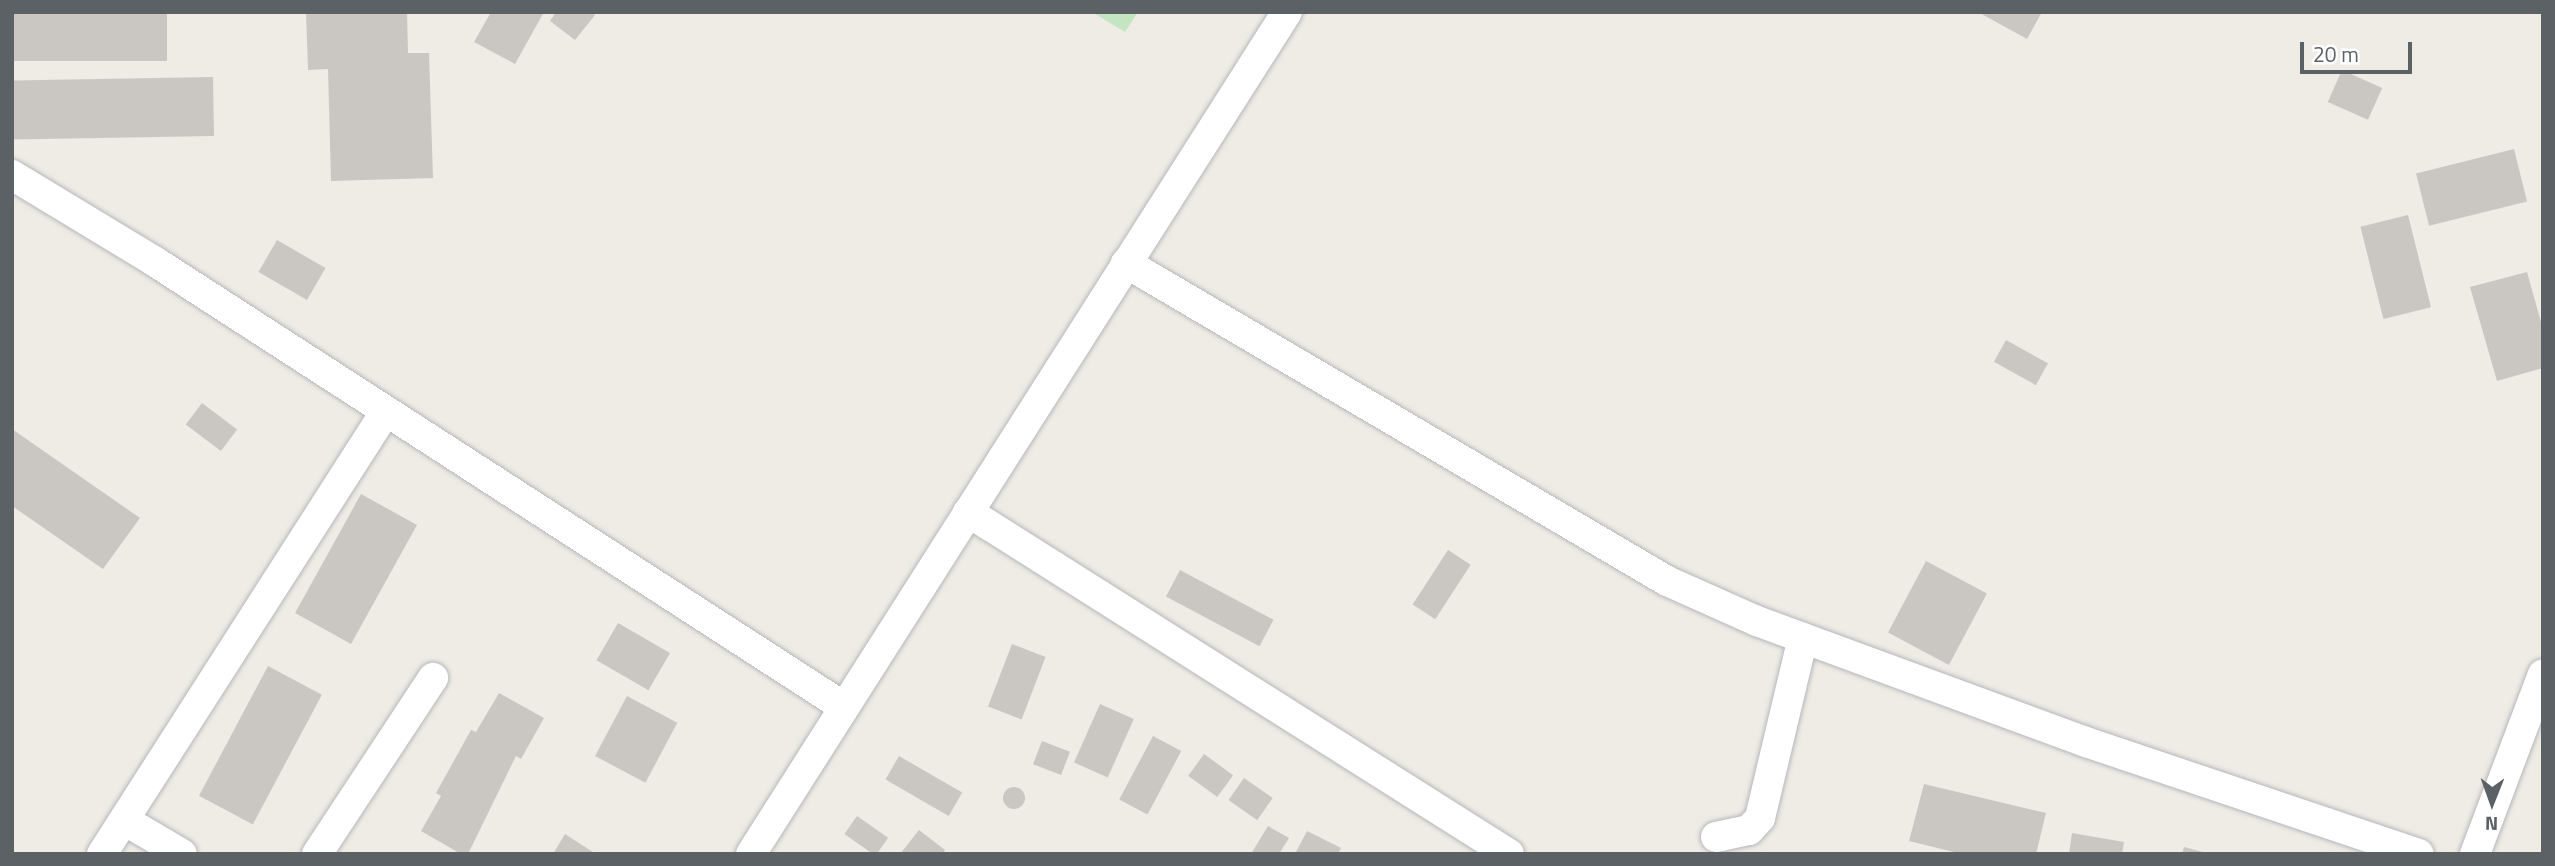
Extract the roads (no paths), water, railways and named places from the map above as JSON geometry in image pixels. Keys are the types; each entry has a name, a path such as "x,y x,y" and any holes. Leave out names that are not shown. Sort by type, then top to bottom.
{"street":[{"path":"751,854 1287,12"},
{"path":"12,175 386,411 844,707"},
{"path":"1126,263 1667,581 1803,638 2086,741 2419,854"},
{"path":"102,854 386,411"},
{"path":"968,512 1509,854"},
{"path":"1716,837 1749,830 1759,818 1803,638"},
{"path":"2476,854 2543,674"},
{"path":"317,854 433,678"},
{"path":"124,820 182,854"}]}
